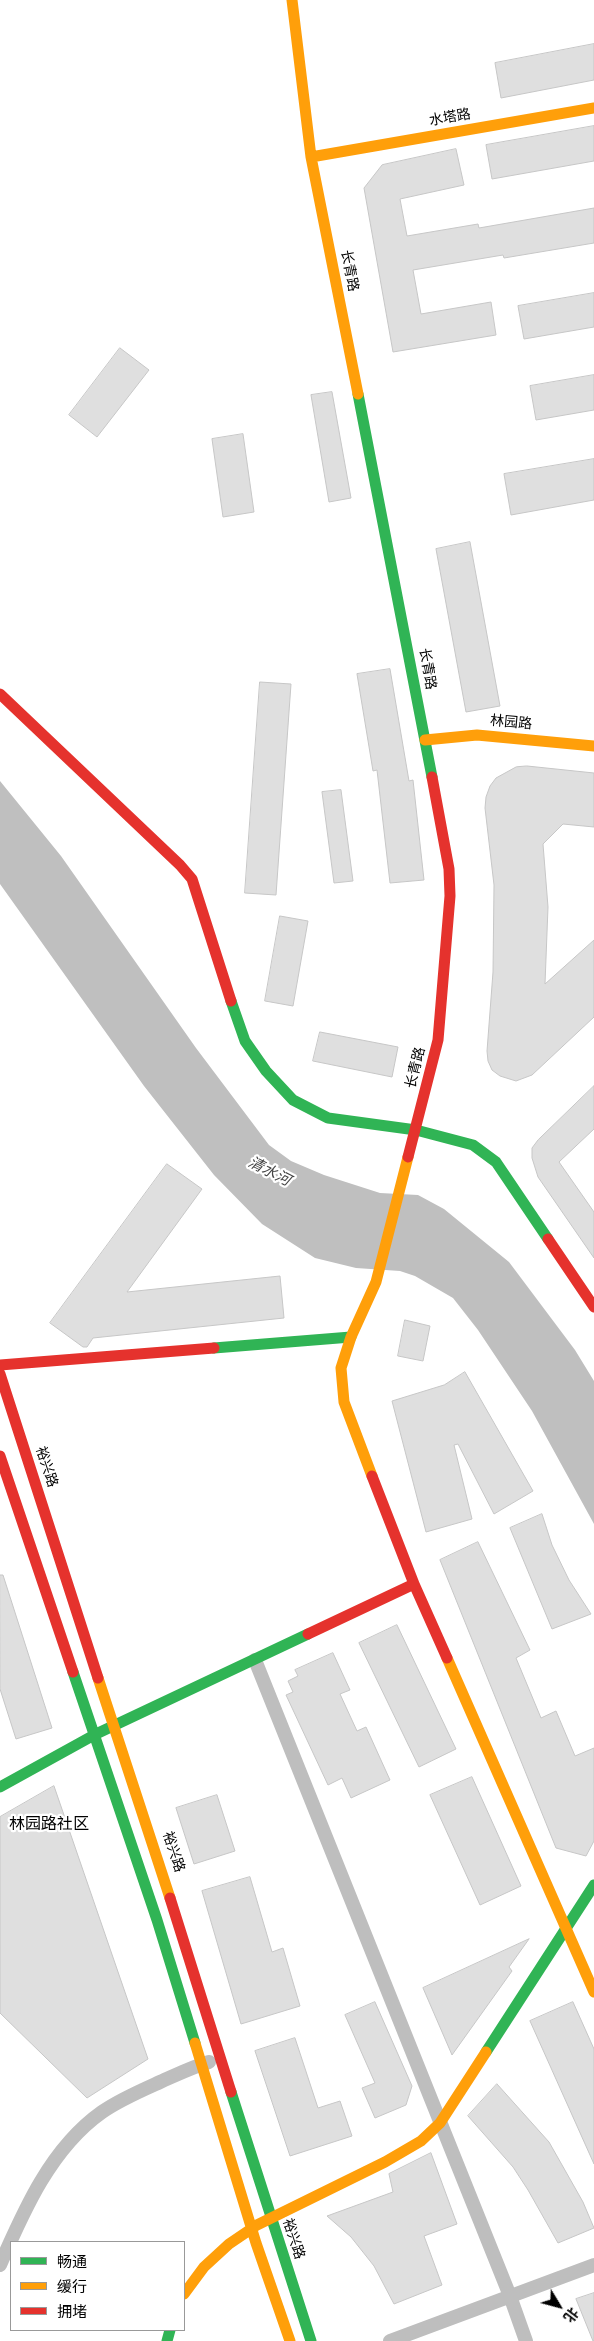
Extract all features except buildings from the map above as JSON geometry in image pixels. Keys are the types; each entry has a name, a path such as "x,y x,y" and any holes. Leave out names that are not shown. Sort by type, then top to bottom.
{"main road":[{"name":"长青路","path":"292,0 311,157 396,577 449,869 450,896 438,1040 376,1282 351,1337 342,1368 344,1402 414,1584 594,1992"},
{"name":"水塔路","path":"311,157 594,108"},
{"path":"0,694 180,865 192,879 204,914 220,974 245,1042 266,1070 293,1100 328,1118 416,1130 473,1145 496,1162 594,1307"},
{"name":"林园路","path":"425,740 477,735 594,746"},
{"path":"0,1365 351,1337"},
{"name":"裕兴路","path":"0,1374 114,1727 144,1813 270,2218 311,2341"},
{"path":"0,1456 96,1734 290,2341"},
{"path":"0,1786 96,1734 414,1584"},
{"path":"185,2292 192,2280 217,2252 252,2227 415,2145 440,2123 594,1885"}],"street":[{"path":"255,1660 510,2296 526,2341"},
{"path":"11,2241 34,2194 54,2160 78,2132 102,2112 130,2096 201,2064 221,2058"},
{"path":"0,2265 10,2244"},
{"path":"390,2341 594,2265"}],"water":[{"name":"清水河","path":"0,781 61,856 196,1048 269,1145 291,1161 324,1175 380,1193 418,1195 444,1209 509,1262 575,1350 594,1381 594,1524 532,1411 478,1330 453,1298 415,1276 400,1271 356,1268 315,1258 262,1224 214,1175 144,1086 0,884"}],"traffic: fast":[{"path":"358,394 432,777"},
{"path":"231,1001 245,1041 266,1071 293,1100 328,1118 416,1130 473,1145 496,1162 548,1239"},
{"path":"214,1348 351,1337"},
{"path":"0,1787 96,1734 308,1634"},
{"path":"73,1672 157,1920 195,2043"},
{"path":"486,2052 594,1885"},
{"path":"231,2092 311,2341"},
{"path":"167,2341 170,2331"}],"traffic: slow":[{"path":"292,0 311,157 358,394"},
{"path":"311,157 594,108"},
{"path":"425,740 477,735 594,746"},
{"path":"372,1476 344,1402 341,1368 351,1337 376,1282 408,1157"},
{"path":"447,1658 594,1992"},
{"path":"98,1678 170,1898"},
{"path":"195,2043 256,2243 290,2341"},
{"path":"185,2293 204,2267 229,2244 257,2225 385,2162 421,2141 440,2123 486,2052"}],"traffic: jam":[{"path":"0,694 180,865 192,879 231,1001"},
{"path":"408,1157 438,1040 450,896 449,869 432,777"},
{"path":"548,1239 594,1307"},
{"path":"0,1365 214,1348"},
{"path":"0,1374 98,1678"},
{"path":"0,1456 73,1672"},
{"path":"372,1476 414,1584 447,1658"},
{"path":"308,1634 414,1584"},
{"path":"170,1898 231,2092"}],"district":[{"name":"林园路社区","path":"49,1825"}]}
